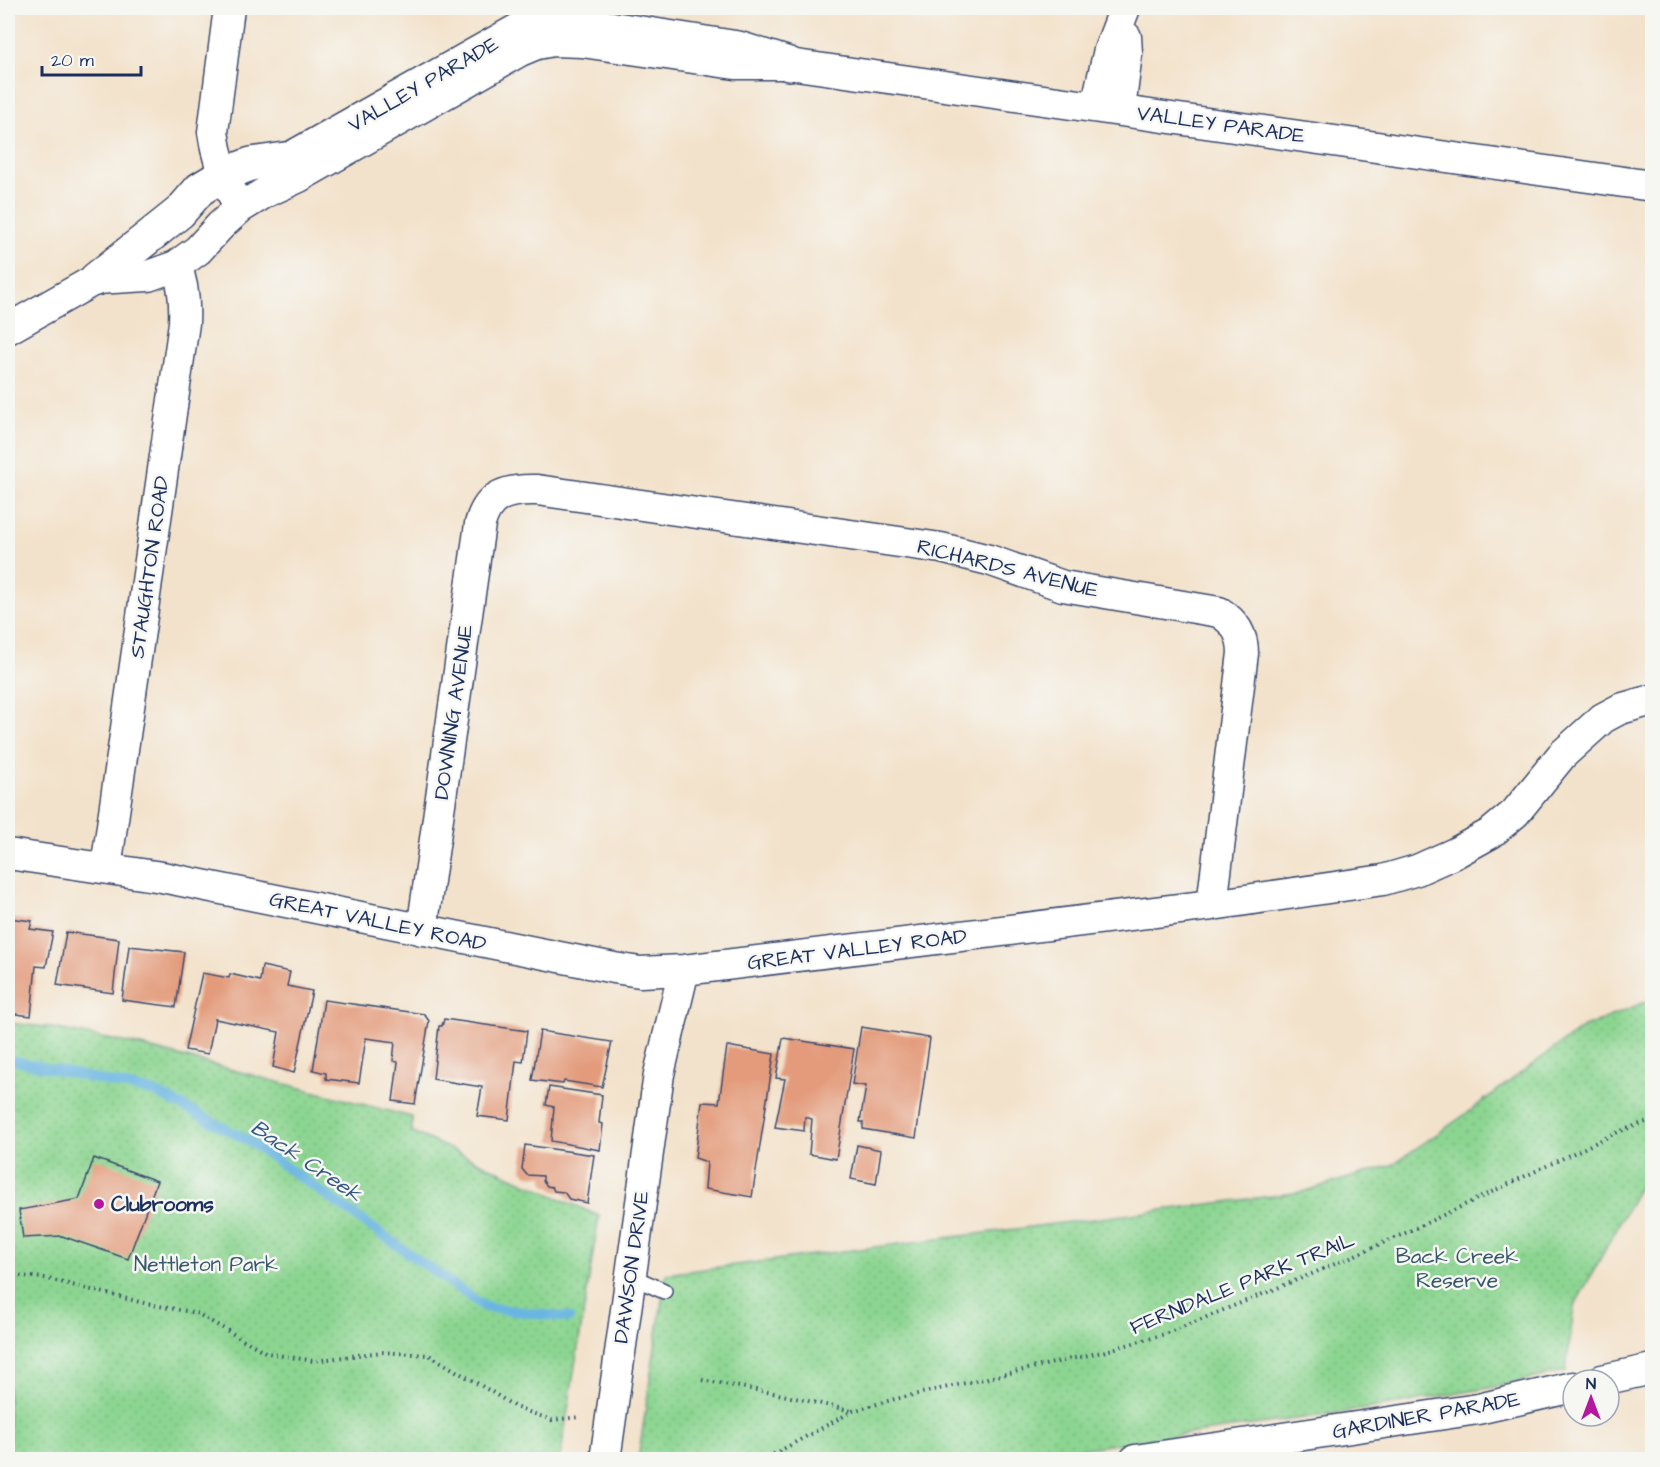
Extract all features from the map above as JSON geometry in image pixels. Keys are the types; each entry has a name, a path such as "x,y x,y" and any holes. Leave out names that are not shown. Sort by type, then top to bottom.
{"street":[{"path":"229,8 213,132 215,150 223,175 240,208"},
{"path":"1108,108 1127,53 1125,8"},
{"name":"VALLEY PARADE","path":"96,279 148,276 176,266 198,250 240,208 266,192 299,177 520,51 537,44 553,23"},
{"name":"VALLEY PARADE","path":"8,329 96,279 180,212 200,189 223,175 250,164 292,158 528,25 553,23 738,48 789,64 1653,186"},
{"name":"STAUGHTON ROAD","path":"106,868 184,323 183,291 181,277 176,266"},
{"name":"RICHARDS AVENUE","path":"495,498 517,490 537,490 941,548 989,560 1073,588 1219,612 1237,627 1243,644 1243,653 1212,905"},
{"name":"DOWNING AVENUE","path":"422,930 480,524 486,508 495,498"},
{"name":"GREAT VALLEY ROAD","path":"8,854 106,868 244,893 614,968 655,972 684,970 1212,905 1383,880 1417,870 1455,853 1491,832 1515,813 1562,755 1604,718 1620,709 1653,700"},
{"name":"DAWSON DRIVE","path":"605,1460 659,1074 684,970"},
{"name":"DAWSON DRIVE","path":"655,972 659,1074"},
{"path":"1621,1376 1653,1369"},
{"name":"GARDINER PARADE","path":"1135,1460 1192,1455 1478,1409 1561,1390"}],"lane":[{"path":"630,1276 664,1291"}],"path":[{"name":"FERNDALE PARK TRAIL","path":"763,1460 853,1411 891,1400 1102,1352 1165,1334 1325,1269 1618,1132 1653,1120"},
{"path":"8,1275 44,1278 148,1304 196,1313 267,1353 314,1362 381,1352 429,1355 514,1407 552,1420 611,1413"},
{"path":"702,1380 853,1411"}],"green space":[{"name":"Back Creek Reserve","path":"1652,999 1652,1163 1574,1307 1566,1368 1561,1368 1561,1372 1495,1387 1360,1410 1008,1459 638,1460 666,1274 1302,1192 1392,1165 1582,1028"},
{"name":"Nettleton Park","path":"8,1023 47,1027 133,1044 412,1117 412,1132 599,1216 560,1459 8,1460"}],"building":[{"path":"8,918 32,921 30,929 53,932 46,967 36,966 31,1016 8,1013"},
{"path":"66,932 119,939 113,993 57,985"},
{"path":"129,946 184,952 176,1007 122,1000"},
{"path":"262,966 290,972 287,986 312,991 294,1073 273,1067 279,1032 215,1019 208,1054 185,1050 202,973 229,978 230,974 260,981"},
{"path":"324,1000 424,1014 429,1021 415,1104 393,1101 398,1062 393,1061 395,1042 366,1038 359,1083 326,1079 326,1073 313,1070"},
{"path":"444,1019 527,1031 523,1062 516,1061 509,1120 477,1116 482,1087 433,1079 439,1026 442,1026"},
{"path":"861,1027 930,1038 916,1138 863,1129 863,1122 860,1122 866,1086 852,1084"},
{"path":"540,1031 612,1042 602,1087 564,1081 563,1084 532,1080"},
{"path":"783,1038 854,1049 836,1159 809,1154 812,1119 805,1117 804,1131 775,1127 785,1079 776,1078"},
{"path":"727,1046 774,1054 752,1197 705,1189 707,1162 695,1158 702,1102 719,1103"},
{"path":"549,1087 602,1095 599,1123 603,1124 600,1150 551,1141 554,1107 546,1105"},
{"path":"525,1145 594,1155 587,1203 569,1199 564,1192 554,1191 543,1181 543,1176 527,1175 522,1169"},
{"path":"857,1145 881,1150 876,1184 851,1179"},
{"name":"Clubrooms","path":"94,1158 157,1181 128,1259 62,1236 23,1238 19,1210 79,1199"}],"waterway":[{"name":"Back Creek","path":"8,1059 157,1093 249,1141 485,1307 569,1318"}],"place":[{"name":"Clubrooms","path":"99,1204"}]}
